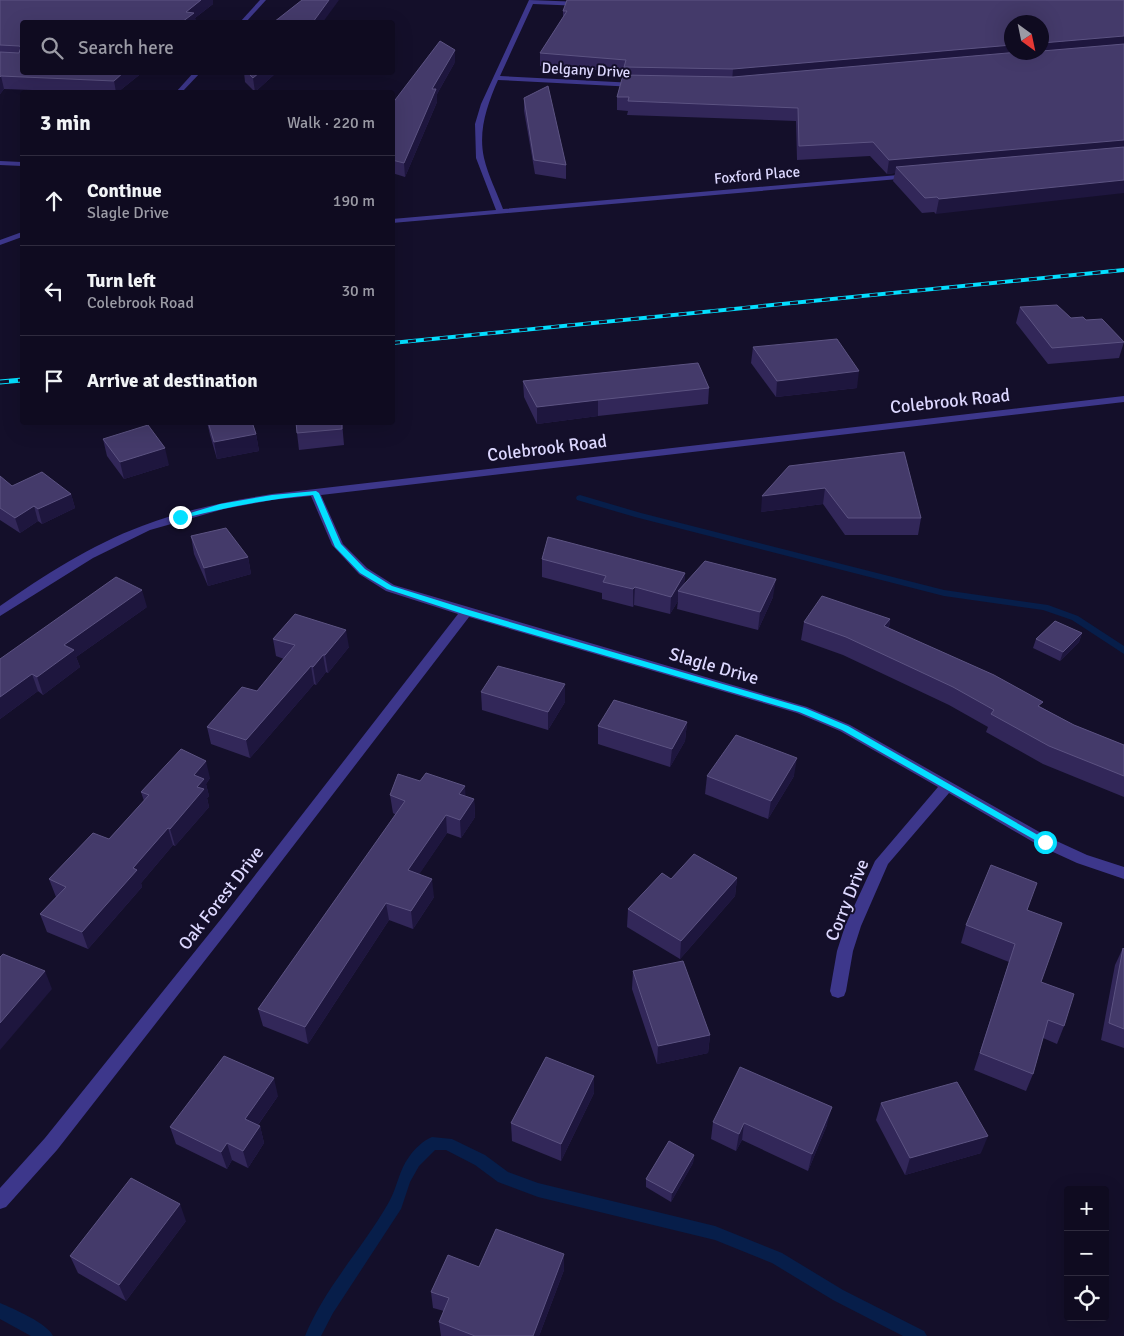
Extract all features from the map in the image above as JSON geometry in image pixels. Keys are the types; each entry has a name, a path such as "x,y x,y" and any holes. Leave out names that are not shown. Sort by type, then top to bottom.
{"street":[{"path":"245,20 263,0"},
{"path":"500,211 480,158 478,135 484,104 531,1 589,5"},
{"path":"182,90 195,75"},
{"name":"Delgany Drive","path":"496,78 639,85"},
{"path":"0,163 20,164"},
{"name":"Foxford Place","path":"395,220 915,175"},
{"path":"0,243 20,235"},
{"name":"Colebrook Road","path":"0,612 68,567 100,549 146,528 220,506 272,497 1124,399"},
{"name":"Slagle Drive","path":"316,493 338,545 363,571 390,588 802,710 845,728 1045,842 1124,873"},
{"name":"Oak Forest Drive","path":"0,1202 51,1144 220,930 466,612"},
{"name":"Corry Drive","path":"838,991 845,952 853,926 882,860 947,786"}],"building":[{"path":"0,0 201,0 186,12 194,13 185,20 20,20 20,46 0,45"},
{"path":"302,0 329,0 314,20 277,20"},
{"path":"567,0 1124,0 1124,36 1049,42 1049,15 1004,15 1004,46 733,69 624,67 626,60 540,53 567,11 563,11"},
{"path":"440,41 455,50 432,89 436,89 404,163 395,161 395,100"},
{"path":"1124,44 1124,140 889,160 873,142 799,146 798,108 628,101 629,97 617,97 623,75 733,77 1004,53 1004,60 1049,60 1049,50"},
{"path":"20,50 20,75 121,75 114,81 0,77 0,52 19,53"},
{"path":"548,86 566,165 534,160 524,98"},
{"path":"1124,147 1124,180 939,199 937,197 925,198 896,167"},
{"path":"1057,305 1071,318 1083,317 1086,320 1102,319 1124,342 1052,348 1020,307"},
{"path":"837,339 859,371 777,381 753,347"},
{"path":"698,363 709,388 537,407 523,381"},
{"path":"148,425 165,448 120,462 103,439"},
{"path":"209,425 253,425 256,434 214,442"},
{"path":"296,425 342,425 342,429 297,433"},
{"path":"904,452 921,518 848,518 825,488 762,496 789,466"},
{"path":"42,472 71,494 38,509 34,506 15,518 0,508 0,476 12,486"},
{"path":"226,528 248,557 204,568 191,536"},
{"path":"548,537 685,573 671,597 635,587 633,589 603,582 606,576 542,559"},
{"path":"705,561 776,579 760,612 678,591"},
{"path":"116,577 142,590 64,645 74,650 37,677 32,674 0,697 0,659"},
{"path":"822,596 890,619 884,626 994,675 1043,702 1038,706 1074,725 1124,745 1124,776 1049,746 991,714 994,710 953,687 846,637 804,622"},
{"path":"295,614 346,630 325,655 313,667 311,666 246,740 207,727 242,687 257,691 295,645 273,639"},
{"path":"1055,621 1082,633 1063,652 1036,639"},
{"path":"498,666 565,684 548,712 481,692"},
{"path":"614,700 687,722 672,749 598,726"},
{"path":"736,735 797,758 771,801 707,776"},
{"path":"181,749 206,761 194,775 204,779 197,787 204,789 133,868 137,870 82,932 40,914 66,887 49,879 93,833 109,839 149,795 141,792"},
{"path":"426,773 465,786 459,794 474,799 460,820 446,815 408,870 432,879 411,911 386,903 305,1027 258,1009 405,801 390,795 398,774 420,781"},
{"path":"694,854 737,878 681,941 628,909 662,873 671,879"},
{"path":"991,865 1037,883 1027,910 1062,923 1041,982 1074,994 1064,1026 1048,1020 1033,1074 980,1053 1015,944 966,925"},
{"path":"1124,949 1124,1029 1109,1023"},
{"path":"3,954 45,971 0,1023 0,957"},
{"path":"683,961 710,1035 658,1046 633,971"},
{"path":"224,1056 274,1078 245,1119 260,1126 243,1151 227,1143 221,1152 170,1127"},
{"path":"546,1057 594,1076 561,1144 511,1123"},
{"path":"740,1067 832,1107 812,1154 744,1123 739,1134 713,1122"},
{"path":"957,1082 988,1136 910,1158 881,1103"},
{"path":"669,1141 694,1155 672,1193 646,1179"},
{"path":"131,1178 180,1204 119,1285 70,1256"},
{"path":"496,1229 564,1254 533,1336 475,1336 439,1322 449,1298 431,1292 448,1255 479,1267"}],"waterway":[{"path":"580,498 638,515 944,593 1045,607 1075,618 1124,651"},
{"path":"313,1336 328,1308 396,1204 404,1180 414,1161 432,1143 447,1144 480,1160 503,1177 538,1190 715,1233 777,1258 838,1295 919,1336"},
{"path":"0,1311 45,1336"}],"railway":[{"path":"395,343 1124,270"},
{"path":"0,382 20,380"}],"route":[{"path":"180,517 220,506 272,497 316,493 338,545 349,559 363,571 390,588 802,710 845,728 1045,842"}]}
